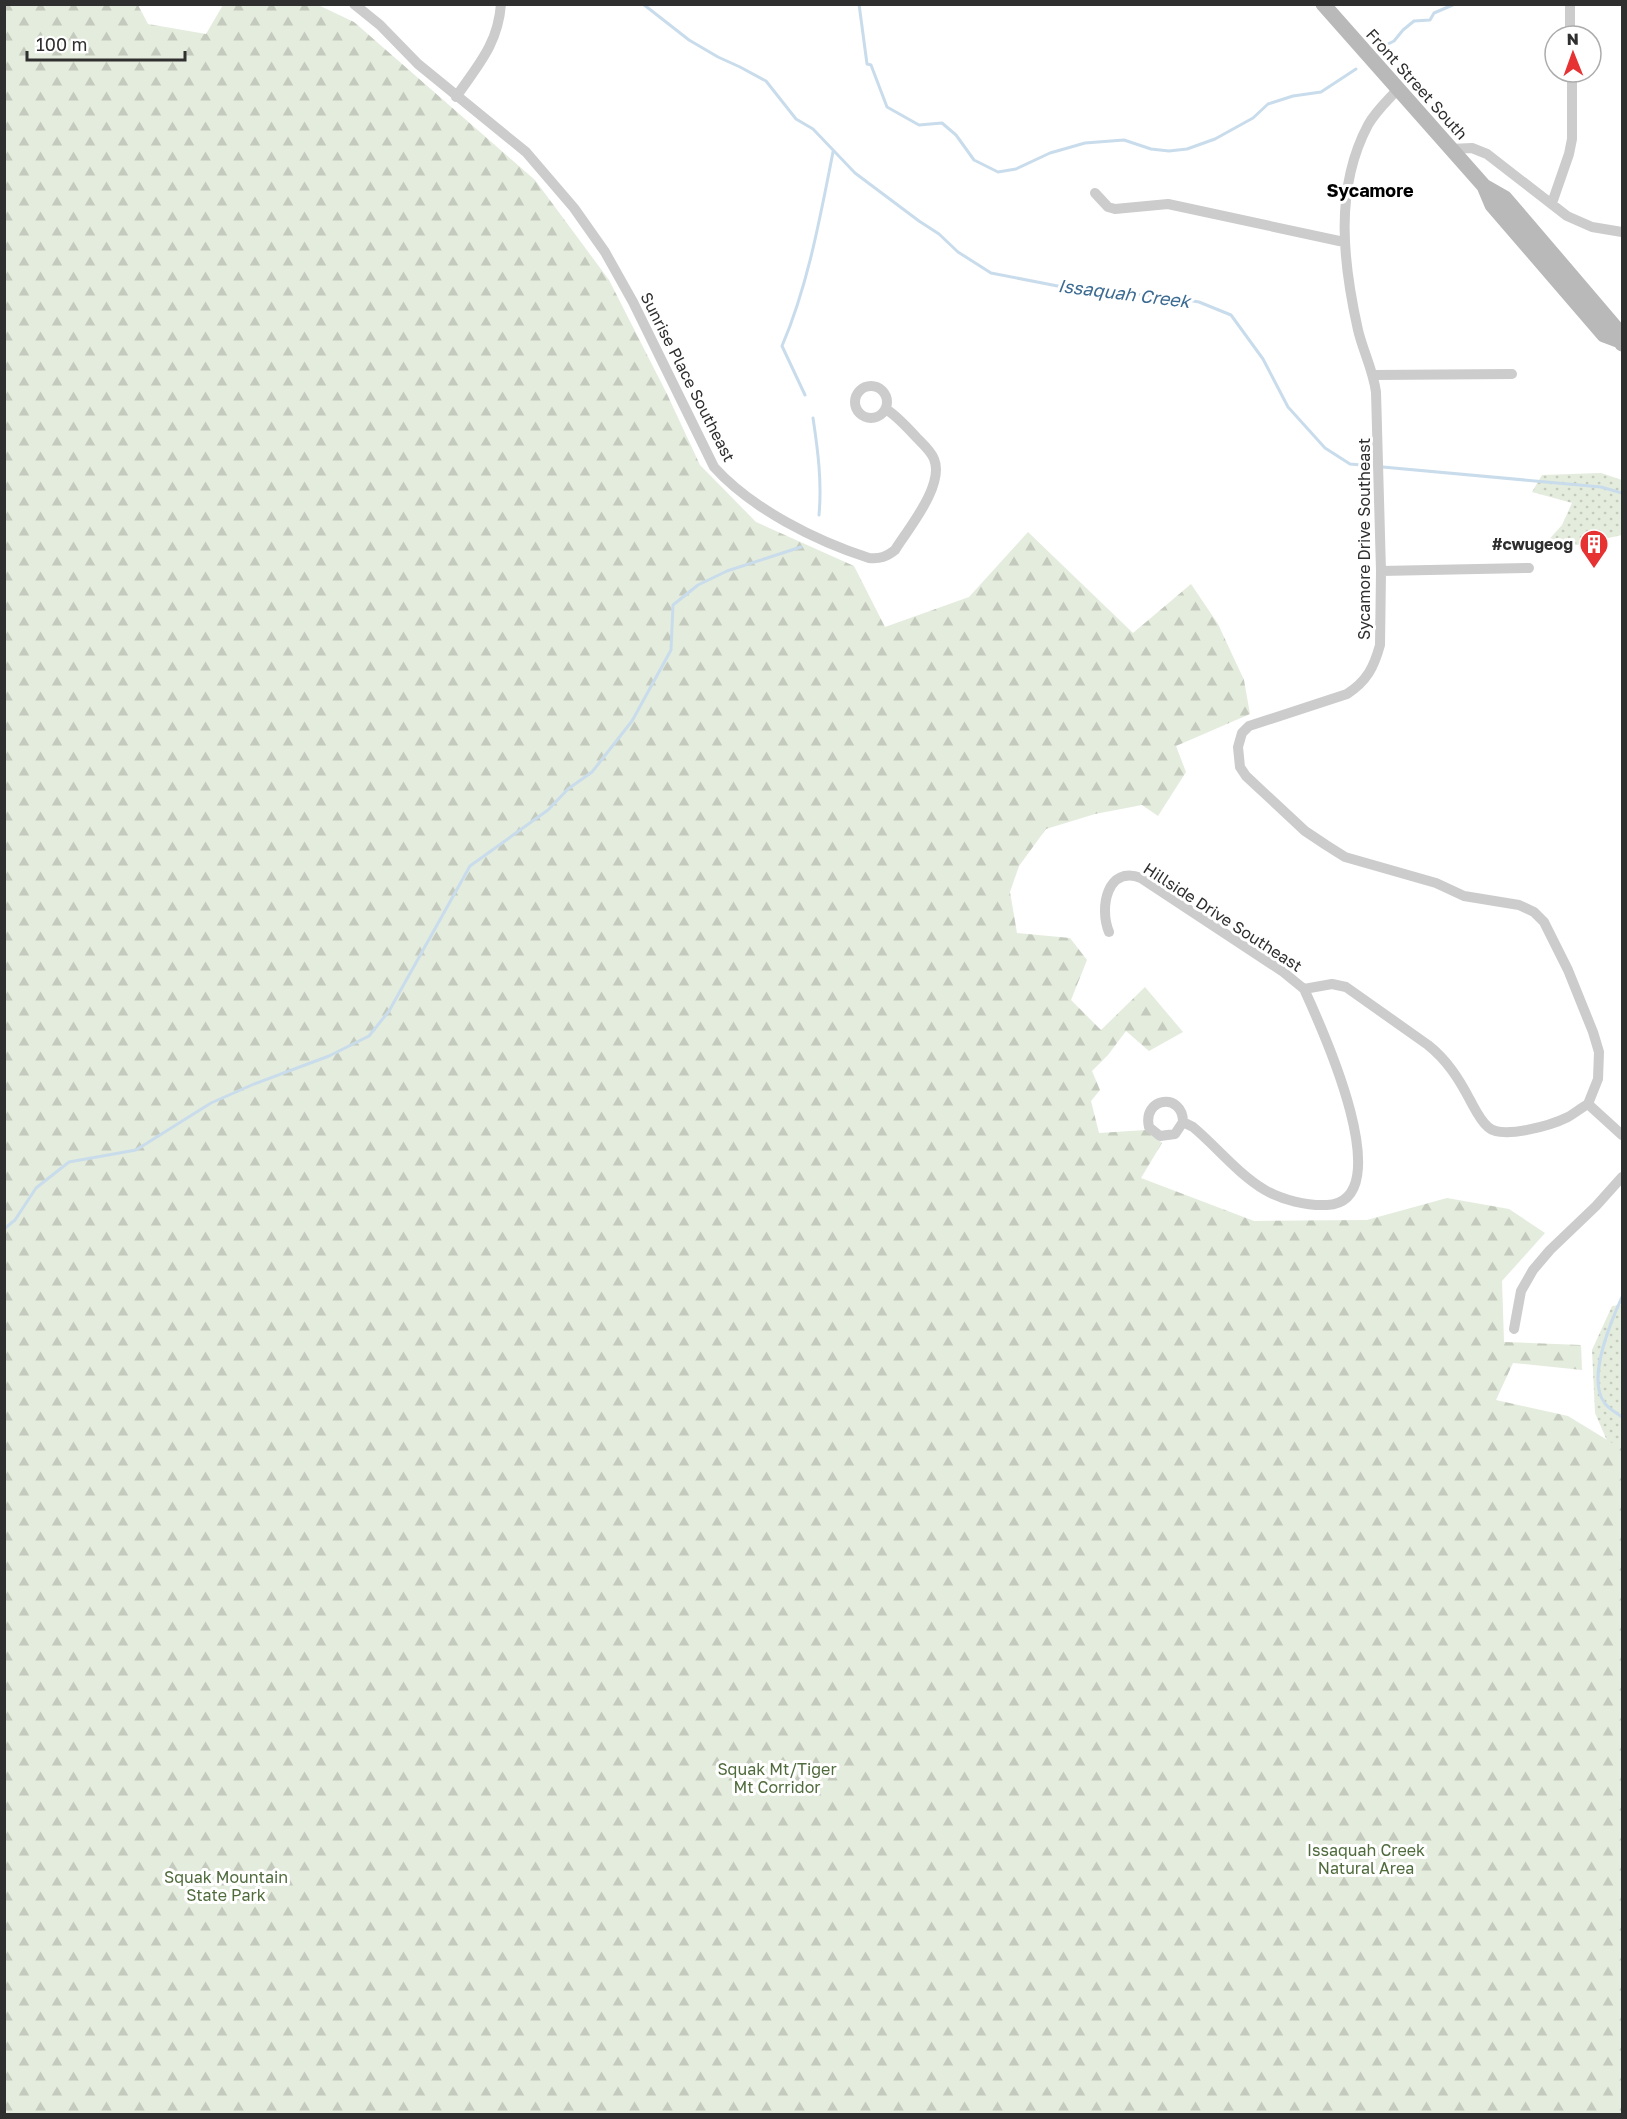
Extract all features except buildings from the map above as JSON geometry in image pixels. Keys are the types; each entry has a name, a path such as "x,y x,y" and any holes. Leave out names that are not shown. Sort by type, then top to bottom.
{"main road":[{"name":"Front Street South","path":"1323,4 1484,186 1492,205 1554,265 1604,335 1621,342"}],"street":[{"path":"354,4 380,25 418,64 456,96 491,47 499,23 501,4"},
{"path":"1569,4 1570,24"},
{"path":"1552,203 1572,139 1572,84"},
{"name":"Sycamore Drive Southeast","path":"1397,90 1376,112 1361,140 1348,184 1344,242 1359,334 1373,375 1378,410 1380,645 1374,667 1359,686 1339,697 1249,726 1239,739 1238,758 1240,767 1246,776 1305,831 1345,856 1436,883 1464,896 1510,903 1534,912 1544,922 1554,940 1593,1032 1599,1052 1598,1079 1588,1104"},
{"name":"Sunrise Place Southeast","path":"456,96 526,152 574,208 605,252 633,302 714,467 736,488 793,527 869,558 878,559 886,556 895,550 931,492 937,475 934,458 929,450 894,414 886,409"},
{"path":"1450,149 1472,148 1487,154 1579,223 1623,232"},
{"path":"1095,193 1107,207 1115,209 1168,204 1344,242"},
{"path":"1373,375 1512,374"},
{"path":"1381,571 1529,568"},
{"name":"Hillside Drive Southeast","path":"1109,933 1104,914 1108,892 1120,876 1134,875 1282,971 1304,989 1332,984 1346,987 1428,1045 1447,1063 1480,1118 1492,1131 1510,1132 1543,1125 1567,1117 1588,1104"},
{"path":"1183,1122 1193,1126 1244,1174 1276,1195 1321,1205 1334,1205 1348,1197 1357,1172 1355,1125 1342,1085 1304,989"},
{"path":"1588,1104 1623,1136"},
{"path":"1514,1329 1521,1291 1533,1270 1623,1177"}],"green space":[{"path":"5,5 138,5 148,24 206,34 223,5 318,5 354,22 535,180 609,280 700,465 756,522 854,566 885,627 969,597 1028,532 1133,633 1191,584 1218,624 1244,680 1250,714 1176,746 1186,772 1158,816 1142,805 1095,814 1046,829 1019,866 1010,892 1017,933 1070,938 1087,960 1071,1000 1101,1030 1145,987 1183,1032 1149,1051 1126,1031 1108,1055 1092,1071 1100,1090 1091,1101 1099,1133 1146,1130 1162,1143 1141,1178 1254,1221 1367,1220 1447,1198 1509,1209 1545,1233 1502,1281 1504,1342 1581,1345 1582,1370 1513,1363 1496,1400 1568,1416 1622,1449 1622,2114 5,2114"},
{"path":"1601,473 1622,480 1622,535 1536,554 1562,525 1572,503 1532,492 1542,475"},
{"path":"1622,1305 1622,1475 1595,1413 1592,1350 1612,1306"}],"waterway":[{"name":"Issaquah Creek","path":"643,4 689,40 766,81 796,119 813,129 855,173 939,234 958,252 991,273 1078,290 1170,297 1199,302 1231,315 1263,359 1288,407 1325,448 1350,464 1601,487 1622,493"},
{"path":"859,4 867,64 871,65 887,107 919,125 942,123 956,135 974,160 998,172 1016,169 1050,153 1085,143 1124,140 1151,149 1169,151 1187,149 1215,139 1253,118 1268,104 1293,96 1321,92 1356,69"},
{"path":"1379,44 1386,45 1394,41 1414,21 1430,20 1434,13 1455,4"},
{"path":"805,395 782,346 806,275 833,152"},
{"path":"813,418 819,467 819,515"},
{"path":"4,1229 15,1220 36,1188 69,1162 136,1150 211,1103 329,1056 369,1036 389,1011 470,866 548,810 568,789 592,772 632,721 671,650 673,605 698,585 727,571 801,547"},
{"name":"Issaquah Creek","path":"1622,1297 1602,1350 1598,1379 1599,1392 1604,1402 1622,1417"}],"place":[{"name":"#cwugeog","path":"1594,570"}],"district":[{"name":"Sycamore","path":"1370,190"}],"park label":[{"name":"Squak Mt/Tiger Mt Corridor","path":"777,1778"},
{"name":"Issaquah Creek Natural Area","path":"1366,1859"},
{"name":"Squak Mountain State Park","path":"226,1886"}]}
